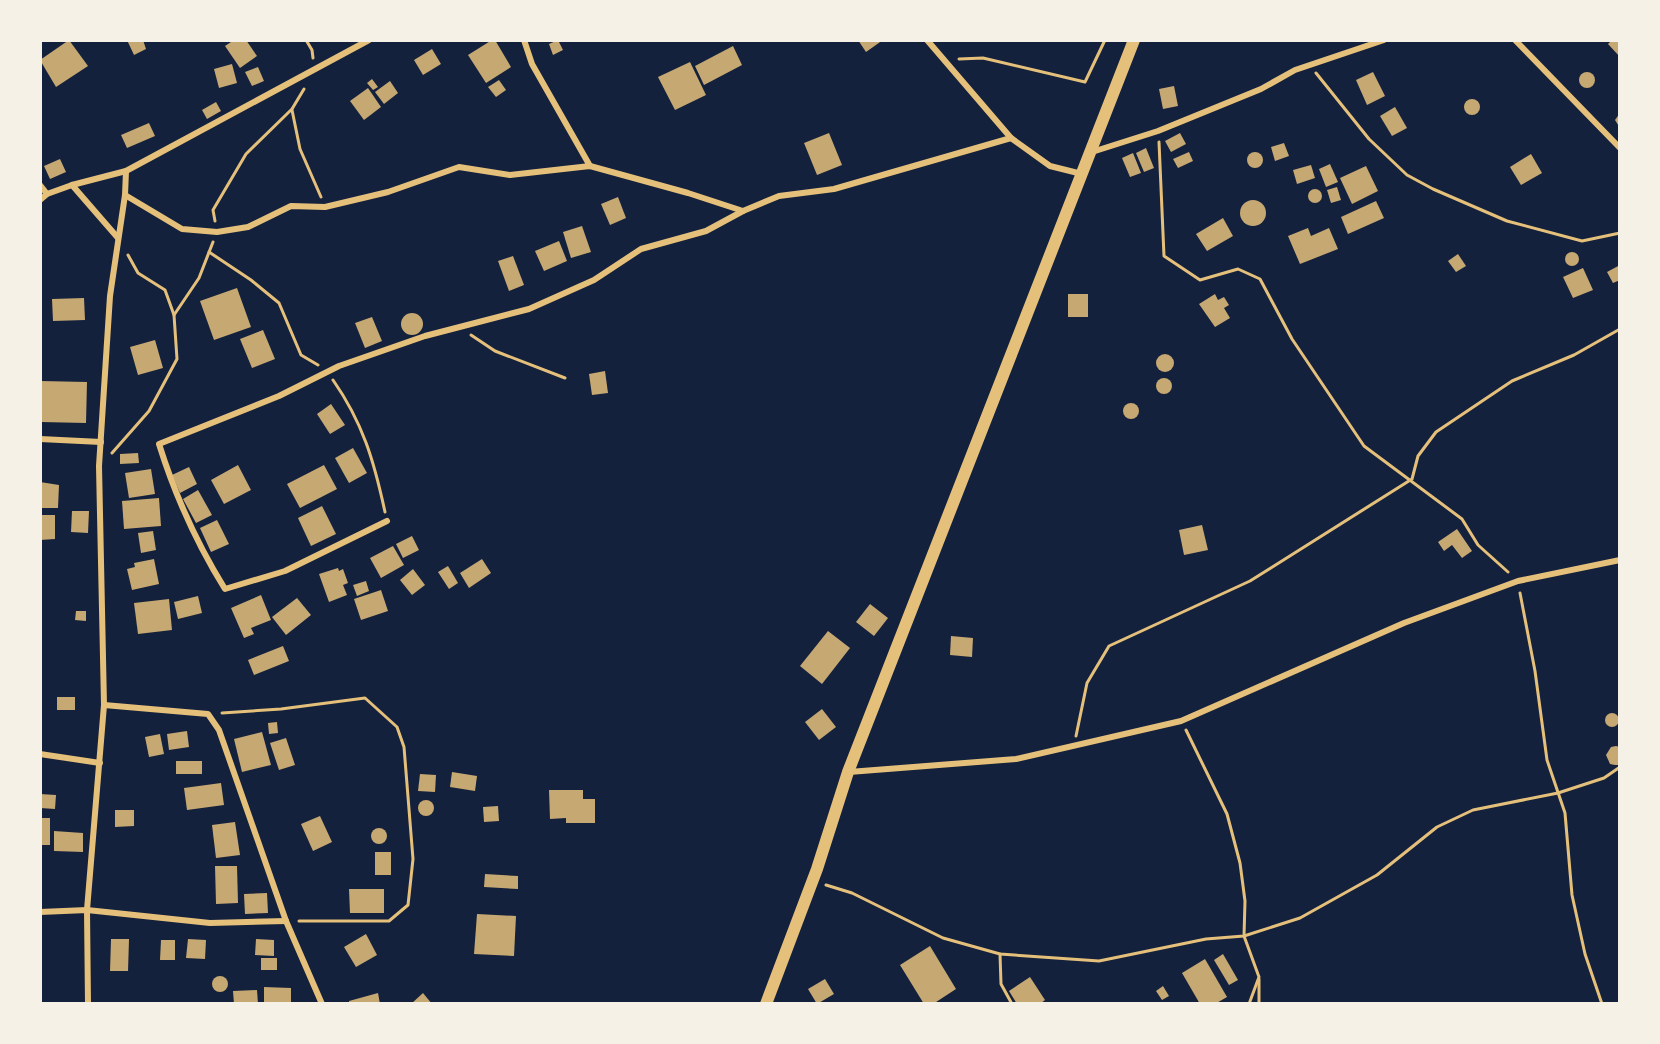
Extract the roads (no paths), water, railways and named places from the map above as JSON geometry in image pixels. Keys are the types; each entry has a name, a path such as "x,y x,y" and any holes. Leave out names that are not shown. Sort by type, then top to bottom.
{"main road":[{"path":"766,1004 812,882 848,772 1134,40"}],"street":[{"path":"40,200 47,194 72,185 126,171 314,72 369,40"},
{"path":"524,40 532,64 590,166"},
{"path":"927,40 1011,138 1050,166 1083,174"},
{"path":"1091,152 1158,131 1261,89 1294,70 1384,40"},
{"path":"1515,40 1620,148"},
{"path":"387,521 285,571 225,589 207,560 174,489 159,444 279,396 339,366 425,336 529,309 594,280 641,249 706,231 743,211 779,196 834,189 1011,138"},
{"path":"125,195 182,229 217,232 248,227 291,206 326,207 388,192 459,167 510,175 590,166 743,211"},
{"path":"88,1004 87,909 104,705 99,466 110,296 125,195 126,171"},
{"path":"40,185 47,194"},
{"path":"72,185 118,238"},
{"path":"40,439 101,442"},
{"path":"848,772 1016,759 1181,721 1404,622 1518,581 1620,560"},
{"path":"104,705 208,714 219,730 286,921 322,1004"},
{"path":"40,754 100,763"},
{"path":"40,912 87,909 210,923 286,921"}]}
